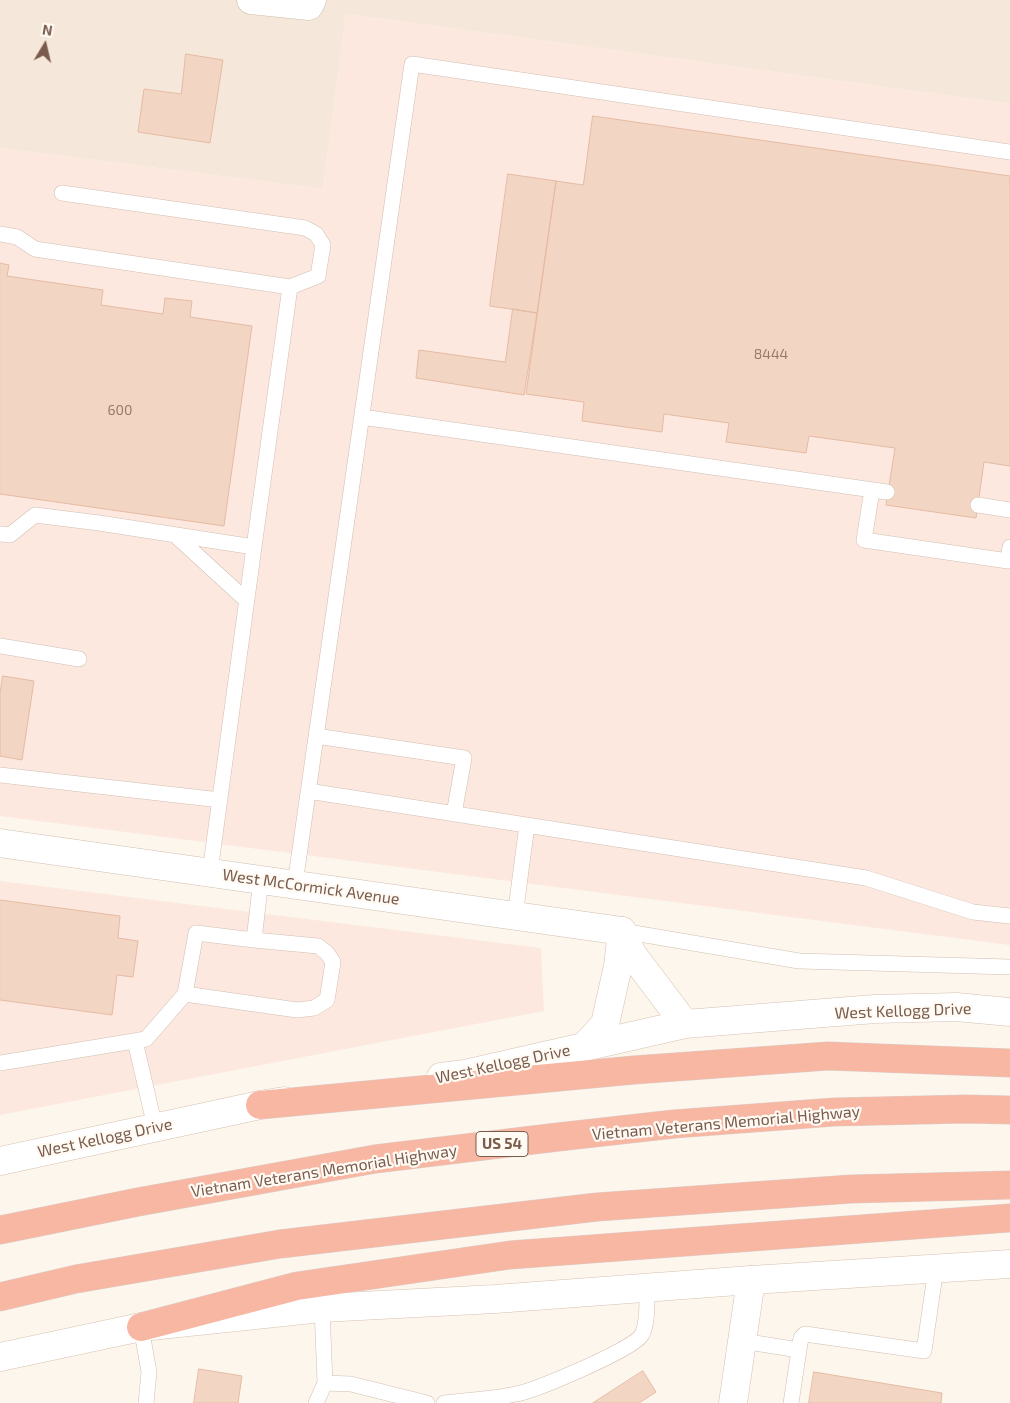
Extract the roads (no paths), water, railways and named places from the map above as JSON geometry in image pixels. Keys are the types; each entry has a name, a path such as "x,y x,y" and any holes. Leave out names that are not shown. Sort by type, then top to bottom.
{"highway":[{"path":"260,1105 634,1070 828,1056 1010,1063"},
{"name":"Vietnam Veterans Memorial Highway","path":"0,1230 138,1202 375,1159 674,1124 834,1112 1010,1110"},
{"path":"0,1297 76,1279 280,1244 578,1209 851,1189 1010,1186"},
{"path":"140,1327 297,1286 510,1255 1010,1218"}],"main road":[{"path":"251,0 310,3"},
{"name":"West McCormick Avenue","path":"0,843 622,931"},
{"path":"622,931 632,954 685,1024"},
{"path":"584,1047 605,1024 618,966 622,931"},
{"name":"West Kellogg Drive","path":"0,1161 260,1105 465,1074 685,1024 875,1009 956,1008 1010,1012"},
{"path":"0,1357 140,1327 322,1308 495,1299 751,1280 1010,1264"},
{"path":"733,1403 751,1280"}],"lane":[{"path":"295,884 412,64 1010,152"},
{"path":"0,234 17,236 35,249 290,287 318,276 323,245 316,234 305,228 62,193"},
{"path":"210,872 290,287"},
{"path":"362,416 887,492"},
{"path":"872,490 864,540 1008,561 1010,547"},
{"path":"978,505 1010,510"},
{"path":"0,534 10,535 35,515 254,547"},
{"path":"175,535 246,600"},
{"path":"0,646 79,659"},
{"path":"316,736 464,758 454,814"},
{"path":"0,775 220,800"},
{"path":"308,791 866,878 973,912 1010,916"},
{"path":"515,916 527,825"},
{"path":"254,940 261,879"},
{"path":"622,931 799,961 1010,967"},
{"path":"0,1064 146,1039 185,994 196,933 318,946 333,962 327,1000 314,1008 297,1010 185,994"},
{"path":"136,1041 155,1127"},
{"path":"791,1403 801,1338 805,1334 924,1352 936,1268"},
{"path":"444,1403 518,1394 554,1381 616,1354 640,1337 646,1318 647,1288"},
{"path":"316,1403 325,1383 322,1308"},
{"path":"140,1327 149,1372 146,1403"},
{"path":"742,1341 799,1350"},
{"path":"325,1383 351,1384 427,1403"}]}
